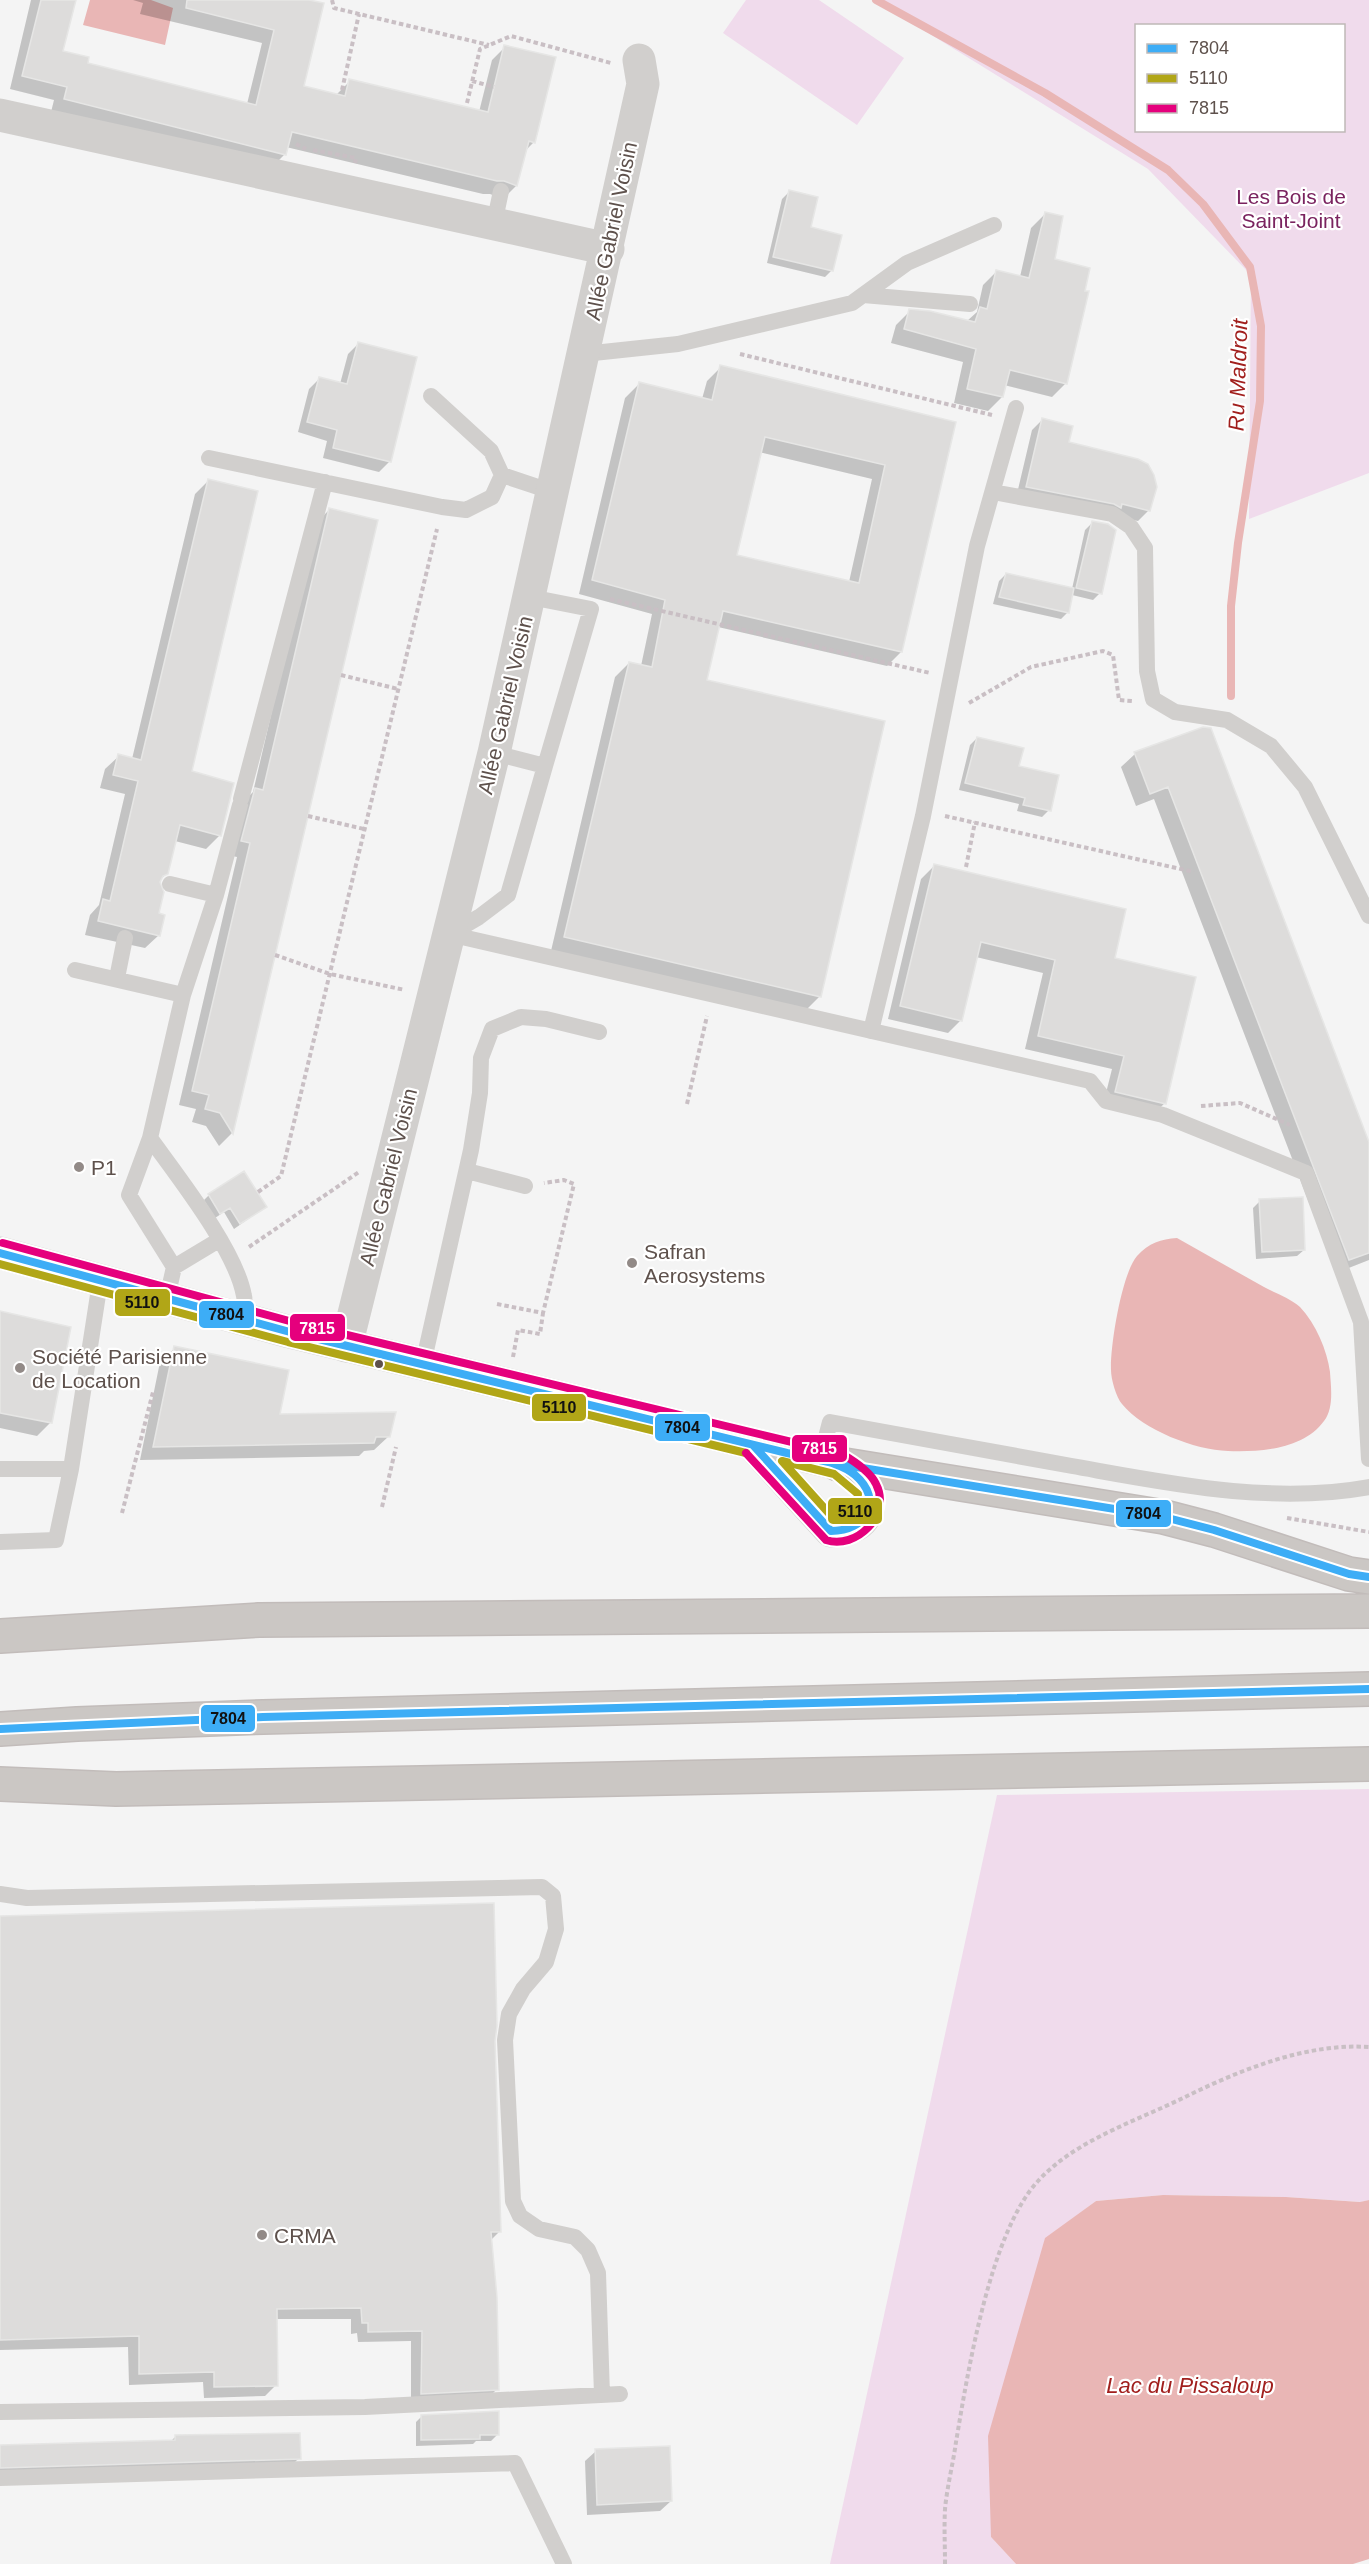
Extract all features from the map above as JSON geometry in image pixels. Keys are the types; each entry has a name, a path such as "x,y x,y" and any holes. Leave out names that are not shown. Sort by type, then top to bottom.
{"highway":[{"path":"829,1462 1164,1517 1214,1530 1349,1574 1369,1577"},
{"path":"0,1636 259,1620 1369,1611"},
{"path":"0,1730 77,1724 263,1717 1369,1689"},
{"path":"0,1784 42,1784 116,1790 1369,1764"},
{"path":"0,1802 44,1800 116,1790"}],"street":[{"name":"Allée Gabriel Voisin","path":"346,1346 494,753 530,597 643,84 640,65"},
{"path":"0,115 608,249"},
{"path":"0,1253 100,1282 346,1346 829,1462 856,1476 869,1492 868,1508 861,1524 848,1530 831,1531 753,1445"}],"lane":[{"path":"494,224 501,191"},
{"path":"584,354 678,344 852,303 907,263 994,225"},
{"path":"863,295 970,304"},
{"path":"431,396 491,451 502,475 553,492"},
{"path":"871,1031 924,811 977,546 1014,414"},
{"path":"209,458 442,507 466,510 492,496 502,475"},
{"path":"167,1299 174,1267 129,1195 150,1138 183,994 216,895 325,482"},
{"path":"993,492 1112,514 1131,527 1145,548 1147,671 1153,699 1175,712 1227,720 1271,746 1305,787 1369,916"},
{"path":"449,934 479,917 508,895 591,609 530,597"},
{"path":"494,753 545,766"},
{"path":"170,885 216,895"},
{"path":"449,934 1090,1081 1106,1101 1163,1115 1306,1173 1360,1322 1369,1459"},
{"path":"117,978 125,938"},
{"path":"75,970 183,994"},
{"path":"423,1364 467,1171 480,1093 481,1058 492,1029 521,1017 546,1019 599,1032"},
{"path":"150,1138 192,1197 231,1259 245,1298 241,1319"},
{"path":"467,1171 525,1186"},
{"path":"174,1267 219,1240"},
{"path":"0,1542 56,1540 71,1469 100,1282"},
{"path":"829,1462 830,1422 1168,1483 1253,1491 1332,1494 1369,1487"},
{"path":"0,1469 71,1469"},
{"path":"0,1894 27,1898 542,1887 553,1896 556,1929 546,1962 523,1989 509,2014 505,2040 513,2201 520,2216 539,2229 575,2237 588,2250 598,2273 602,2395"},
{"path":"0,2412 365,2407 620,2394"},
{"path":"0,2478 514,2463 564,2564"}],"path":[{"path":"332,0 334,8 489,45"},
{"path":"342,90 359,14"},
{"path":"466,103 480,49 511,36 640,65"},
{"path":"472,81 494,87"},
{"path":"736,353 1014,414"},
{"path":"258,1192 281,1176 442,507"},
{"path":"591,609 612,598 951,678"},
{"path":"965,705 1031,667 1103,651 1113,655 1119,700 1142,703 1153,699"},
{"path":"341,675 398,689"},
{"path":"924,811 1194,872"},
{"path":"308,816 364,829"},
{"path":"966,867 975,822"},
{"path":"275,955 330,974 433,997"},
{"path":"687,1104 712,994"},
{"path":"1163,1115 1176,1108 1240,1103 1290,1125"},
{"path":"231,1259 382,1156 394,1155"},
{"path":"509,1386 518,1330 540,1334 543,1312 574,1184 564,1180 525,1186"},
{"path":"497,1304 543,1312"},
{"path":"122,1513 153,1392"},
{"path":"382,1508 396,1447"},
{"path":"945,2564 945,2509 965,2387 987,2295 1011,2220 1038,2181 1073,2151 1221,2081 1275,2059 1342,2045 1369,2047"}],"green space":[{"path":"746,0 819,0 904,58 857,125 723,33"},
{"name":"Les Bois de Saint-Joint","path":"875,0 1369,0 1369,473 1249,519 1251,275 1148,169"},
{"path":"1369,1789 1369,2200 1361,2202 1286,2197 1163,2195 1096,2201 1045,2239 991,2537 1016,2564 830,2564 997,1795"}],"water":[{"path":"90,0 151,0 173,8 165,45 83,25"},
{"path":"1177,1238 1292,1301 1311,1321 1326,1355 1330,1372 1331,1398 1327,1416 1315,1431 1293,1444 1266,1450 1215,1450 1170,1437 1143,1422 1122,1404 1112,1378 1111,1359 1118,1310 1126,1278 1137,1256 1146,1248 1160,1241"},
{"name":"Lac du Pissaloup","path":"1163,2195 1286,2197 1360,2202 1369,2200 1369,2559 1353,2564 1016,2564 991,2537 988,2436 1045,2238 1096,2201"}],"building":[{"path":"41,0 76,0 63,51 89,57 88,63 256,105 274,30 186,8 187,0 309,0 324,3 304,86 345,96 349,79 488,112 504,45 556,57 535,143 529,141 517,186 504,181 292,132 286,155 64,99 67,87 22,76"},
{"path":"789,190 818,197 811,227 842,235 833,271 773,257"},
{"path":"1045,212 1063,216 1055,259 1090,268 1085,291 1089,291 1067,384 1010,370 1003,397 967,389 976,349 904,329 909,309 930,311 975,322 980,307 987,309 996,270 1029,278"},
{"path":"358,342 417,357 391,462 333,448 337,430 307,422 319,377 347,384"},
{"path":"720,365 956,422 902,652 723,611 707,680 885,721 821,997 564,937 629,662 652,667 665,600 592,580 639,382 712,400","holes":["765,437 885,465 859,583 737,555"]},
{"path":"1042,418 1073,426 1069,442 1138,459 1148,464 1157,487 1150,511 1122,504 1121,508 1114,504 1026,487"},
{"path":"208,479 258,491 192,771 234,783 221,836 180,825 168,874 163,876 160,882 164,892 159,913 165,915 160,936 98,921 103,899 110,901 138,781 113,775 118,754 141,760"},
{"path":"329,508 378,520 233,1134 220,1113 205,1109 209,1095 192,1091 250,843 241,841 255,788 263,790"},
{"path":"1092,521 1108,524 1116,530 1102,594 1076,588"},
{"path":"1006,573 1074,588 1069,613 999,597"},
{"path":"1203,727 1211,728 1369,1142 1369,1253 1349,1260 1168,787 1150,794 1134,752"},
{"path":"977,737 1024,748 1019,766 1059,775 1051,811 1023,805 1025,798 965,783"},
{"path":"934,864 1126,909 1115,958 1196,977 1166,1104 1115,1092 1124,1056 1038,1036 1055,960 981,942 962,1021 900,1006"},
{"path":"244,1171 267,1207 240,1224 230,1208 220,1214 208,1194"},
{"path":"1303,1197 1305,1250 1262,1252 1259,1199"},
{"path":"0,1311 71,1327 52,1423 0,1413"},
{"path":"174,1346 289,1370 280,1414 396,1412 390,1437 376,1437 374,1443 153,1447"},
{"path":"494,1903 497,2026 495,2041 501,2232 491,2232 497,2297 499,2390 421,2394 422,2331 368,2332 368,2323 362,2323 361,2308 277,2309 278,2386 214,2387 214,2372 139,2374 139,2336 0,2340 0,1916"},
{"path":"499,2411 499,2435 480,2435 480,2439 421,2440 421,2415"},
{"path":"300,2433 301,2459 0,2468 0,2445 175,2440 175,2435"},
{"path":"670,2446 672,2501 597,2505 595,2449"}],"waterway":[{"name":"Ru Maldroit","path":"876,0 1045,93 1168,170 1203,204 1250,267 1261,326 1260,401 1238,543 1231,606 1231,696"}],"transit line":[{"name":"7815","path":"3,1243 293,1322 842,1454 866,1471 876,1484 880,1496 875,1518 859,1535 849,1540 837,1542 826,1540 746,1453"},
{"name":"7804","path":"0,1253 290,1332 787,1453 838,1464 1164,1517 1214,1530 1349,1574 1369,1577"},
{"name":"5110","path":"0,1264 288,1342 746,1453"},
{"name":"7804","path":"753,1445 831,1531 844,1530 862,1520 870,1504 869,1494 864,1485 844,1468 806,1457"},
{"name":"5110","path":"782,1461 834,1474 858,1494 855,1511 847,1518 835,1520 782,1461"},
{"name":"7804","path":"0,1729 263,1717 1369,1689"}],"place":[{"name":"P1","path":"79,1167"},
{"name":"Safran Aerosystems","path":"632,1263"},
{"name":"Société Parisienne de Location","path":"20,1368"},
{"name":"CRMA","path":"262,2235"}]}
